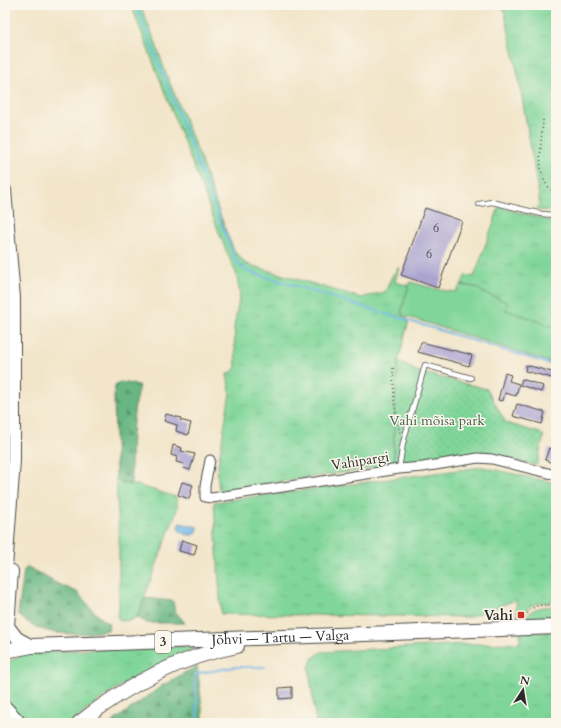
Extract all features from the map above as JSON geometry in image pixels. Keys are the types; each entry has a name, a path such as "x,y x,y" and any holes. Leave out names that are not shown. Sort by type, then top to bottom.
{"highway":[{"name":"Jõhvi — Tartu — Valga","path":"5,651 32,646 556,627"},
{"path":"79,723 126,689 173,665 200,654 241,645 295,637"},
{"path":"83,723 100,707"},
{"path":"5,708 19,723"}],"main road":[{"path":"5,190 14,298 14,461 5,580"},
{"path":"8,549 12,561 8,626 17,638 32,646"}],"street":[{"name":"Vahipargi","path":"210,460 205,496 212,498 478,458 492,459 556,475"}],"lane":[{"path":"479,204 492,202 542,214 556,215"},
{"path":"399,469 403,443 425,365 472,378"}],"path":[{"path":"543,120 540,166 544,183 556,193"},
{"path":"393,368 396,417 403,443"},
{"path":"521,628 530,610 536,606 556,604"}],"green space":[{"path":"131,5 140,5 198,152 227,234 235,252 246,264 361,298 385,292 392,276 399,267 395,282 409,286 402,309 402,315 409,320 398,362 394,422 394,465 219,491 217,472 230,392 227,374 232,372 236,367 234,327 240,294 236,273"},
{"path":"502,5 556,5 556,210 536,209 539,205 539,196 519,80"},
{"path":"499,207 547,220 556,220 556,328 505,310 507,302 484,293 475,287 461,285 466,275 474,277"},
{"path":"410,282 440,290 456,292 461,285 475,287 484,293 507,302 506,310 556,328 556,364 402,315 402,309"},
{"name":"Vahi mõisa park","path":"398,362 419,372 487,389 506,423 540,433 544,436 537,464 533,465 500,457 412,465 394,465 394,422"},
{"path":"121,382 139,385 133,422 131,484 120,483 116,478 114,397 115,386"},
{"path":"482,467 556,483 556,602 533,605 526,610 524,615 517,616 516,600 469,617 221,614 214,502"},
{"path":"116,478 120,483 137,485 176,497 178,507 137,617 131,620 121,621 117,617 119,608 119,539"},
{"path":"28,567 58,584 77,592 99,617 109,624 108,630 79,634 58,633 39,628 24,620 18,614 24,570"},
{"path":"144,598 173,601 175,611 185,623 147,623 137,617"},
{"path":"556,606 556,618 527,618 535,609"},
{"path":"520,632 556,632 556,723 316,723 309,668 312,659 321,652 465,644 520,643"},
{"path":"194,646 194,649 145,672 114,690 85,711 72,723 26,723 5,697 5,666 11,660 28,653"},
{"path":"197,666 204,723 111,723 163,685"}],"water":[{"path":"180,523 198,527 197,532 193,535 182,533 178,527"}],"building":[{"path":"425,208 462,221 438,288 401,275"},
{"path":"421,342 472,355 469,366 418,352"},
{"path":"526,365 556,373 556,379 525,371"},
{"path":"505,373 511,375 509,381 519,384 516,396 505,393 503,401 498,400"},
{"path":"522,379 543,386 541,392 520,385"},
{"path":"517,404 545,412 542,424 513,416"},
{"path":"166,414 181,418 180,420 191,423 188,435 176,431 177,425 164,421"},
{"path":"173,445 182,448 181,451 195,454 190,470 183,468 184,464 176,462 177,457 171,455"},
{"path":"549,448 556,450 556,464 545,460"},
{"path":"182,482 193,485 189,499 178,495"},
{"path":"182,540 197,545 194,555 179,551"},
{"path":"292,687 292,698 279,699 279,688"}],"waterway":[{"path":"136,5 235,259 240,266 250,272 556,366"},
{"path":"198,723 195,674 235,667 265,667"}],"place":[{"name":"Vahi","path":"521,615"}]}
